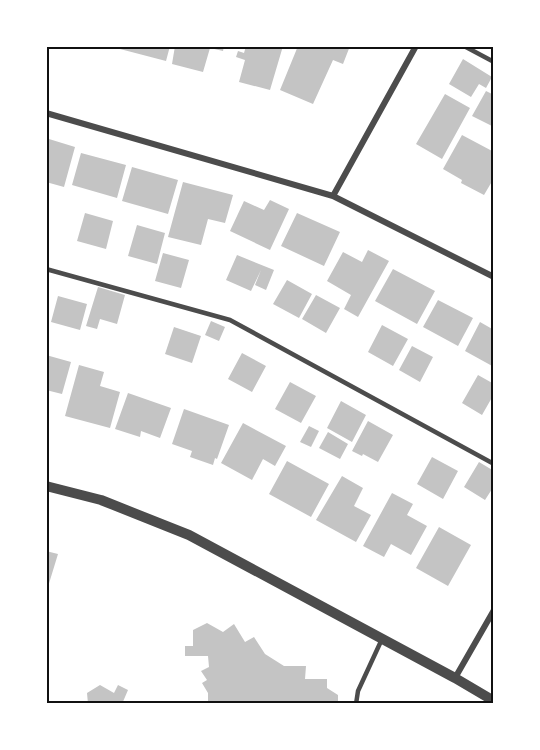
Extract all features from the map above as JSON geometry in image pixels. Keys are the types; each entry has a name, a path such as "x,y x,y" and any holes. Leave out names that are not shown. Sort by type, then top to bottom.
{"street":[{"path":"333,196 416,46"},
{"path":"46,113 333,196 494,277"},
{"path":"46,486 101,500 189,535 494,701"},
{"path":"455,678 494,610"}],"lane":[{"path":"464,46 494,62"},
{"path":"46,269 230,320 494,464"},
{"path":"356,704 358,691 382,639"}],"building":[{"path":"121,46 170,46 166,61 120,49"},
{"path":"175,46 224,46 223,51 210,48 203,72 172,64"},
{"path":"246,46 283,46 270,90 239,82 245,60 236,57 238,51 244,53"},
{"path":"298,46 350,46 343,64 333,60 313,104 280,90"},
{"path":"463,59 492,77 486,88 479,84 471,97 449,84"},
{"path":"486,91 494,95 494,127 472,116"},
{"path":"445,94 470,108 442,159 416,144"},
{"path":"462,135 494,152 494,178 484,195 461,183 462,180 443,169"},
{"path":"49,139 75,147 64,187 46,182 46,142 48,143"},
{"path":"81,153 126,165 117,198 72,185"},
{"path":"132,167 178,180 168,214 122,201"},
{"path":"183,182 233,195 225,223 208,219 201,245 168,237"},
{"path":"270,200 289,209 270,250 230,231 244,201 264,210"},
{"path":"85,213 113,221 106,249 77,241"},
{"path":"297,213 340,232 324,266 281,246"},
{"path":"137,225 165,233 157,264 128,256"},
{"path":"368,250 389,261 358,317 344,309 351,295 327,281 343,252 362,262"},
{"path":"163,253 189,260 181,288 155,281"},
{"path":"237,255 274,270 266,290 255,285 261,270 251,291 226,280"},
{"path":"393,269 435,291 417,324 375,301"},
{"path":"287,280 312,294 299,318 273,304"},
{"path":"98,287 125,295 117,324 100,319 97,329 86,326"},
{"path":"316,295 340,308 326,333 302,319"},
{"path":"58,296 87,304 80,330 51,322"},
{"path":"438,300 473,318 458,346 423,327"},
{"path":"211,321 225,327 219,341 205,335"},
{"path":"480,322 494,330 494,367 465,351"},
{"path":"382,325 408,339 393,366 368,352"},
{"path":"174,327 201,336 192,363 165,354"},
{"path":"412,346 433,357 420,382 399,370"},
{"path":"242,353 266,366 252,392 228,379"},
{"path":"46,355 71,362 62,394 46,390"},
{"path":"79,365 104,372 100,386 120,392 110,428 65,416"},
{"path":"478,375 494,384 494,394 482,415 462,403"},
{"path":"290,382 316,396 301,423 275,409"},
{"path":"128,393 171,408 160,438 141,431 140,437 115,429"},
{"path":"341,401 366,415 352,442 327,428"},
{"path":"184,409 229,425 213,465 190,457 192,451 172,444"},
{"path":"368,421 393,435 378,462 352,451"},
{"path":"243,423 286,446 275,466 263,459 252,480 221,463"},
{"path":"309,426 319,431 311,447 300,442"},
{"path":"328,432 348,444 340,459 319,448"},
{"path":"432,457 458,471 443,499 417,484"},
{"path":"287,461 329,484 311,517 269,494"},
{"path":"479,462 494,471 494,486 485,500 464,487"},
{"path":"342,476 363,488 354,506 371,515 356,542 316,520"},
{"path":"392,493 413,504 407,515 427,526 411,555 391,544 384,557 363,546"},
{"path":"439,527 471,545 448,586 416,568"},
{"path":"46,551 58,554 47,590 46,590"},
{"path":"207,623 223,632 234,624 245,642 254,637 265,654 284,666 306,666 305,679 327,679 327,688 338,695 338,704 208,704 208,693 202,683 207,680 201,671 209,667 208,656 185,656 185,646 193,646 193,630"},
{"path":"100,685 114,693 118,685 128,690 122,704 88,704 87,693"}]}
